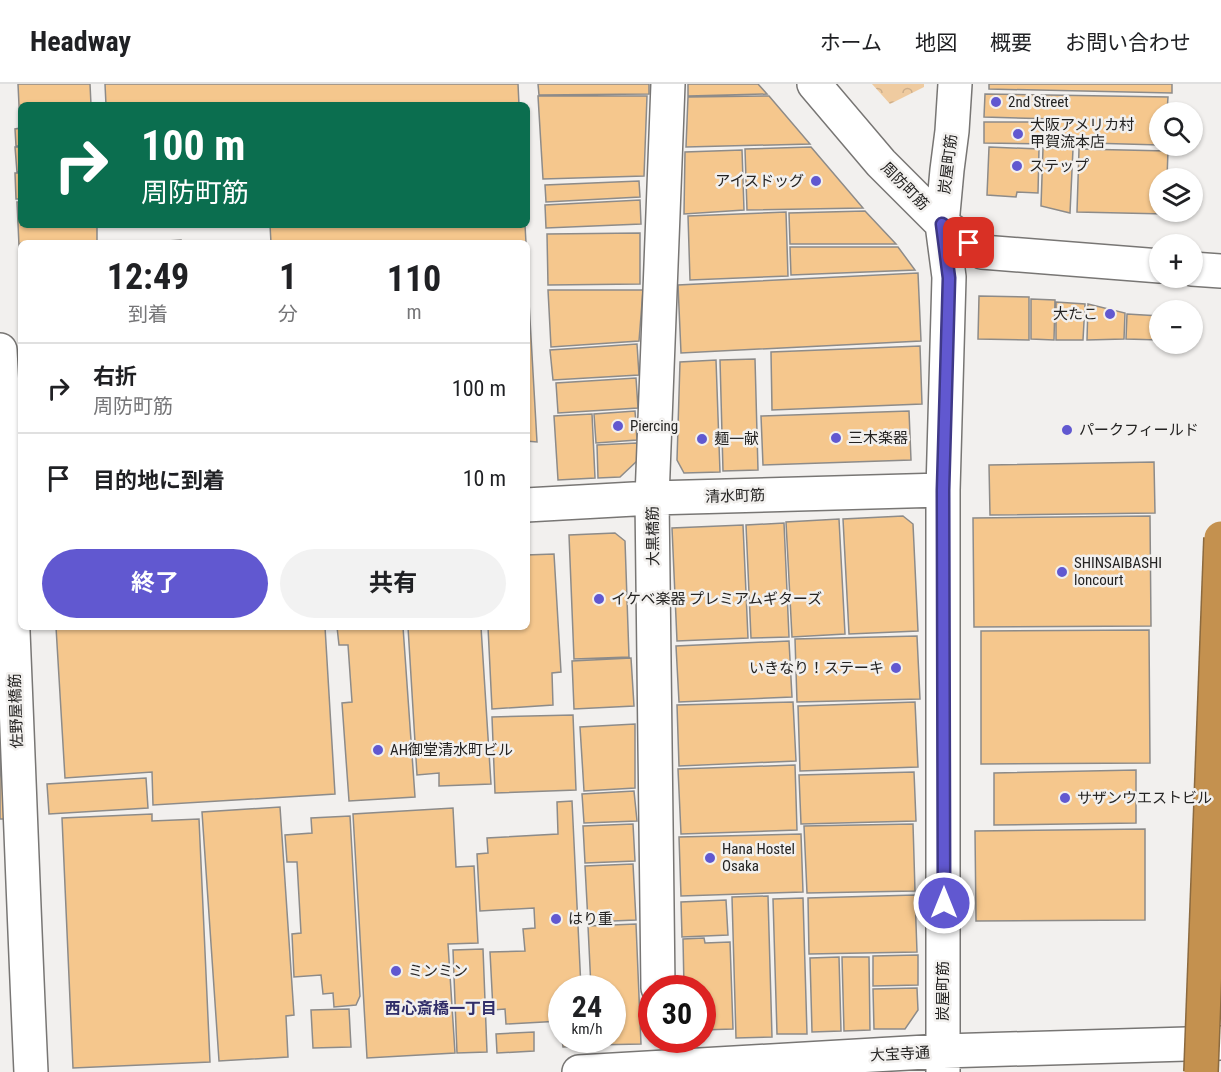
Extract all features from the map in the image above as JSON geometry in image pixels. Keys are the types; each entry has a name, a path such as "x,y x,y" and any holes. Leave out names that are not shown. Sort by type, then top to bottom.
{"highway":[{"path":"1201,1072 1221,538"}],"street":[{"name":"大黒橋筋","path":"658,975 652,498 668,84"},
{"name":"周防町筋","path":"814,84 881,163 942,224 982,252 1149,265"},
{"name":"炭屋町筋","path":"944,1062 943,490 949,278 942,224 955,84"},
{"path":"1203,270 1221,271"},
{"name":"佐野屋橋筋","path":"0,350 10,535 19,824 31,1072"},
{"name":"清水町筋","path":"530,505 652,498 943,490"},
{"name":"大宝寺通","path":"579,1072 659,1053 944,1062 1221,1043"}],"green space":[{"path":"872,84 924,84 924,87 890,104"}],"building":[{"path":"18,84 90,84 91,102 19,102"},
{"path":"105,84 518,84 519,102 106,102"},
{"path":"538,84 649,84 649,94 539,95"},
{"path":"688,84 758,84 767,94 688,96"},
{"path":"989,84 1172,84 1172,93 989,89"},
{"path":"985,94 1168,97 1168,102 1149,102 1149,145 1054,142 1054,119 984,117"},
{"path":"538,96 647,96 644,176 543,179"},
{"path":"769,96 810,144 686,147 688,97"},
{"path":"984,122 1052,122 1051,144 984,143"},
{"path":"18,128 18,146 16,146 15,129"},
{"path":"15,147 18,147 17,172"},
{"path":"811,147 863,208 747,210 745,149"},
{"path":"989,147 1039,149 1038,193 1017,192 1016,197 987,195"},
{"path":"1043,148 1073,149 1070,213 1041,206"},
{"path":"1079,149 1149,151 1149,156 1168,156 1167,168 1149,168 1149,214 1077,212"},
{"path":"742,150 744,210 684,214 685,152"},
{"path":"15,173 18,173 18,199 16,199"},
{"path":"639,181 640,197 546,202 545,185"},
{"path":"640,200 641,224 546,228 545,205"},
{"path":"865,211 896,244 790,244 789,213"},
{"path":"786,212 788,276 690,280 688,216"},
{"path":"18,228 97,228 97,240 19,240"},
{"path":"270,228 525,228 526,240 271,240"},
{"path":"640,233 640,284 548,285 547,234"},
{"path":"790,247 898,247 915,270 791,275"},
{"path":"918,273 921,341 681,353 678,285"},
{"path":"548,290 643,290 639,341 551,347"},
{"path":"979,296 1029,297 1029,340 978,339"},
{"path":"1031,299 1055,300 1054,340 1031,339"},
{"path":"1056,302 1085,304 1083,340 1056,340"},
{"path":"1088,304 1125,313 1124,339 1087,340"},
{"path":"1127,314 1149,315 1149,340 1126,339"},
{"path":"530,320 537,442 530,441"},
{"path":"637,344 639,375 553,380 550,350"},
{"path":"920,346 922,404 772,410 771,352"},
{"path":"755,359 758,470 723,471 720,360"},
{"path":"716,360 720,472 684,473 677,460 680,362"},
{"path":"636,378 638,408 558,413 556,383"},
{"path":"635,411 637,440 596,443 594,414"},
{"name":"三木楽器","path":"909,411 911,460 763,465 761,416"},
{"path":"592,414 595,478 558,480 554,416"},
{"path":"637,443 637,461 620,477 598,478 597,445"},
{"path":"1154,462 1155,513 990,515 989,465"},
{"path":"903,516 913,524 918,631 849,634 843,519"},
{"name":"SHINSAIBASHI loncourt","path":"1150,516 1151,626 974,627 973,518"},
{"path":"839,519 845,634 792,637 786,522"},
{"path":"784,523 789,637 751,638 746,525"},
{"path":"743,525 748,638 677,641 672,528"},
{"name":"イケベ楽器 プレミアムギターズ","path":"615,533 625,541 629,657 574,659 569,535"},
{"path":"554,554 561,672 552,673 553,705 492,709 488,630 530,630 530,555"},
{"path":"56,630 325,630 335,794 153,805 152,772 65,778"},
{"name":"AH御堂清水町ビル","path":"337,630 403,630 415,797 349,801 342,703 352,702 348,645 339,645"},
{"path":"408,630 481,630 491,784 439,786 439,773 417,775"},
{"path":"1149,630 1150,763 981,764 981,631"},
{"path":"917,636 920,699 797,702 795,639"},
{"path":"789,641 792,697 679,702 676,646"},
{"path":"631,658 634,706 574,709 572,661"},
{"path":"793,702 796,761 679,766 677,705"},
{"path":"915,702 918,767 800,771 798,706"},
{"path":"573,715 576,790 495,793 492,717"},
{"path":"635,724 635,788 584,791 580,727"},
{"path":"0,757 5,819 0,819"},
{"path":"795,765 797,830 681,834 678,769"},
{"name":"サザンウエストビル","path":"1136,770 1136,823 994,825 994,773"},
{"path":"914,772 916,821 801,824 799,775"},
{"path":"146,778 148,808 49,814 47,784"},
{"path":"634,791 637,821 584,823 582,794"},
{"name":"はり重","path":"572,801 580,975 548,975 548,1022 506,1024 505,1009 493,1010 490,952 525,951 523,929 535,928 534,908 480,911 477,854 488,853 487,838 558,834 557,802"},
{"path":"280,807 294,1015 286,1016 288,1057 219,1061 202,812"},
{"path":"453,808 456,867 474,866 478,943 448,944 455,1053 367,1058 353,814"},
{"path":"152,814 152,821 199,819 210,1062 73,1068 62,818"},
{"path":"350,816 360,996 356,1005 334,1007 333,993 323,994 321,975 294,977 292,934 301,933 297,862 287,862 285,835 312,833 311,818"},
{"path":"633,824 635,861 585,863 583,826"},
{"path":"913,824 915,891 807,893 804,826"},
{"path":"1145,829 1145,920 976,921 975,831"},
{"path":"801,834 803,892 681,896 679,837"},
{"path":"633,864 636,920 588,922 585,866"},
{"path":"915,895 917,952 809,954 808,898"},
{"path":"768,896 772,1037 736,1038 732,897"},
{"path":"803,898 807,1034 777,1034 773,899"},
{"path":"726,900 728,935 682,937 681,902"},
{"path":"636,924 638,1044 626,1044 626,975 590,975 588,926"},
{"path":"704,938 705,943 730,942 733,1029 716,1030 716,975 684,975 683,939"},
{"path":"483,949 487,1052 457,1053 453,950"},
{"path":"918,955 918,985 873,986 873,956"},
{"path":"839,957 841,1031 812,1032 810,958"},
{"path":"842,957 869,957 870,1030 844,1031"},
{"path":"917,988 918,1010 905,1029 874,1029 873,989"},
{"path":"349,1009 351,1047 313,1048 311,1010"},
{"path":"534,1032 534,1051 497,1053 496,1034"}],"place":[{"name":"2nd Street","path":"996,102"},
{"name":"大阪アメリカ村 甲賀流本店","path":"1018,134"},
{"name":"ステップ","path":"1017,166"},
{"name":"アイスドッグ","path":"816,181"},
{"name":"大たこ","path":"1110,314"},
{"name":"Piercing","path":"618,426"},
{"name":"パークフィールド","path":"1067,430"},
{"name":"三木楽器","path":"836,438"},
{"name":"麺一献","path":"702,439"},
{"name":"SHINSAIBASHI loncourt","path":"1062,572"},
{"name":"イケベ楽器 プレミアムギターズ","path":"599,599"},
{"name":"いきなり！ステーキ","path":"896,668"},
{"name":"AH御堂清水町ビル","path":"378,750"},
{"name":"サザンウエストビル","path":"1065,798"},
{"name":"Hana Hostel Osaka","path":"710,858"},
{"name":"はり重","path":"556,919"},
{"name":"ミンミン","path":"396,971"}],"district":[{"name":"西心斎橋一丁目","path":"441,1008"}],"route":[{"path":"944,903 943,490 949,278 942,224 969,243"}]}
